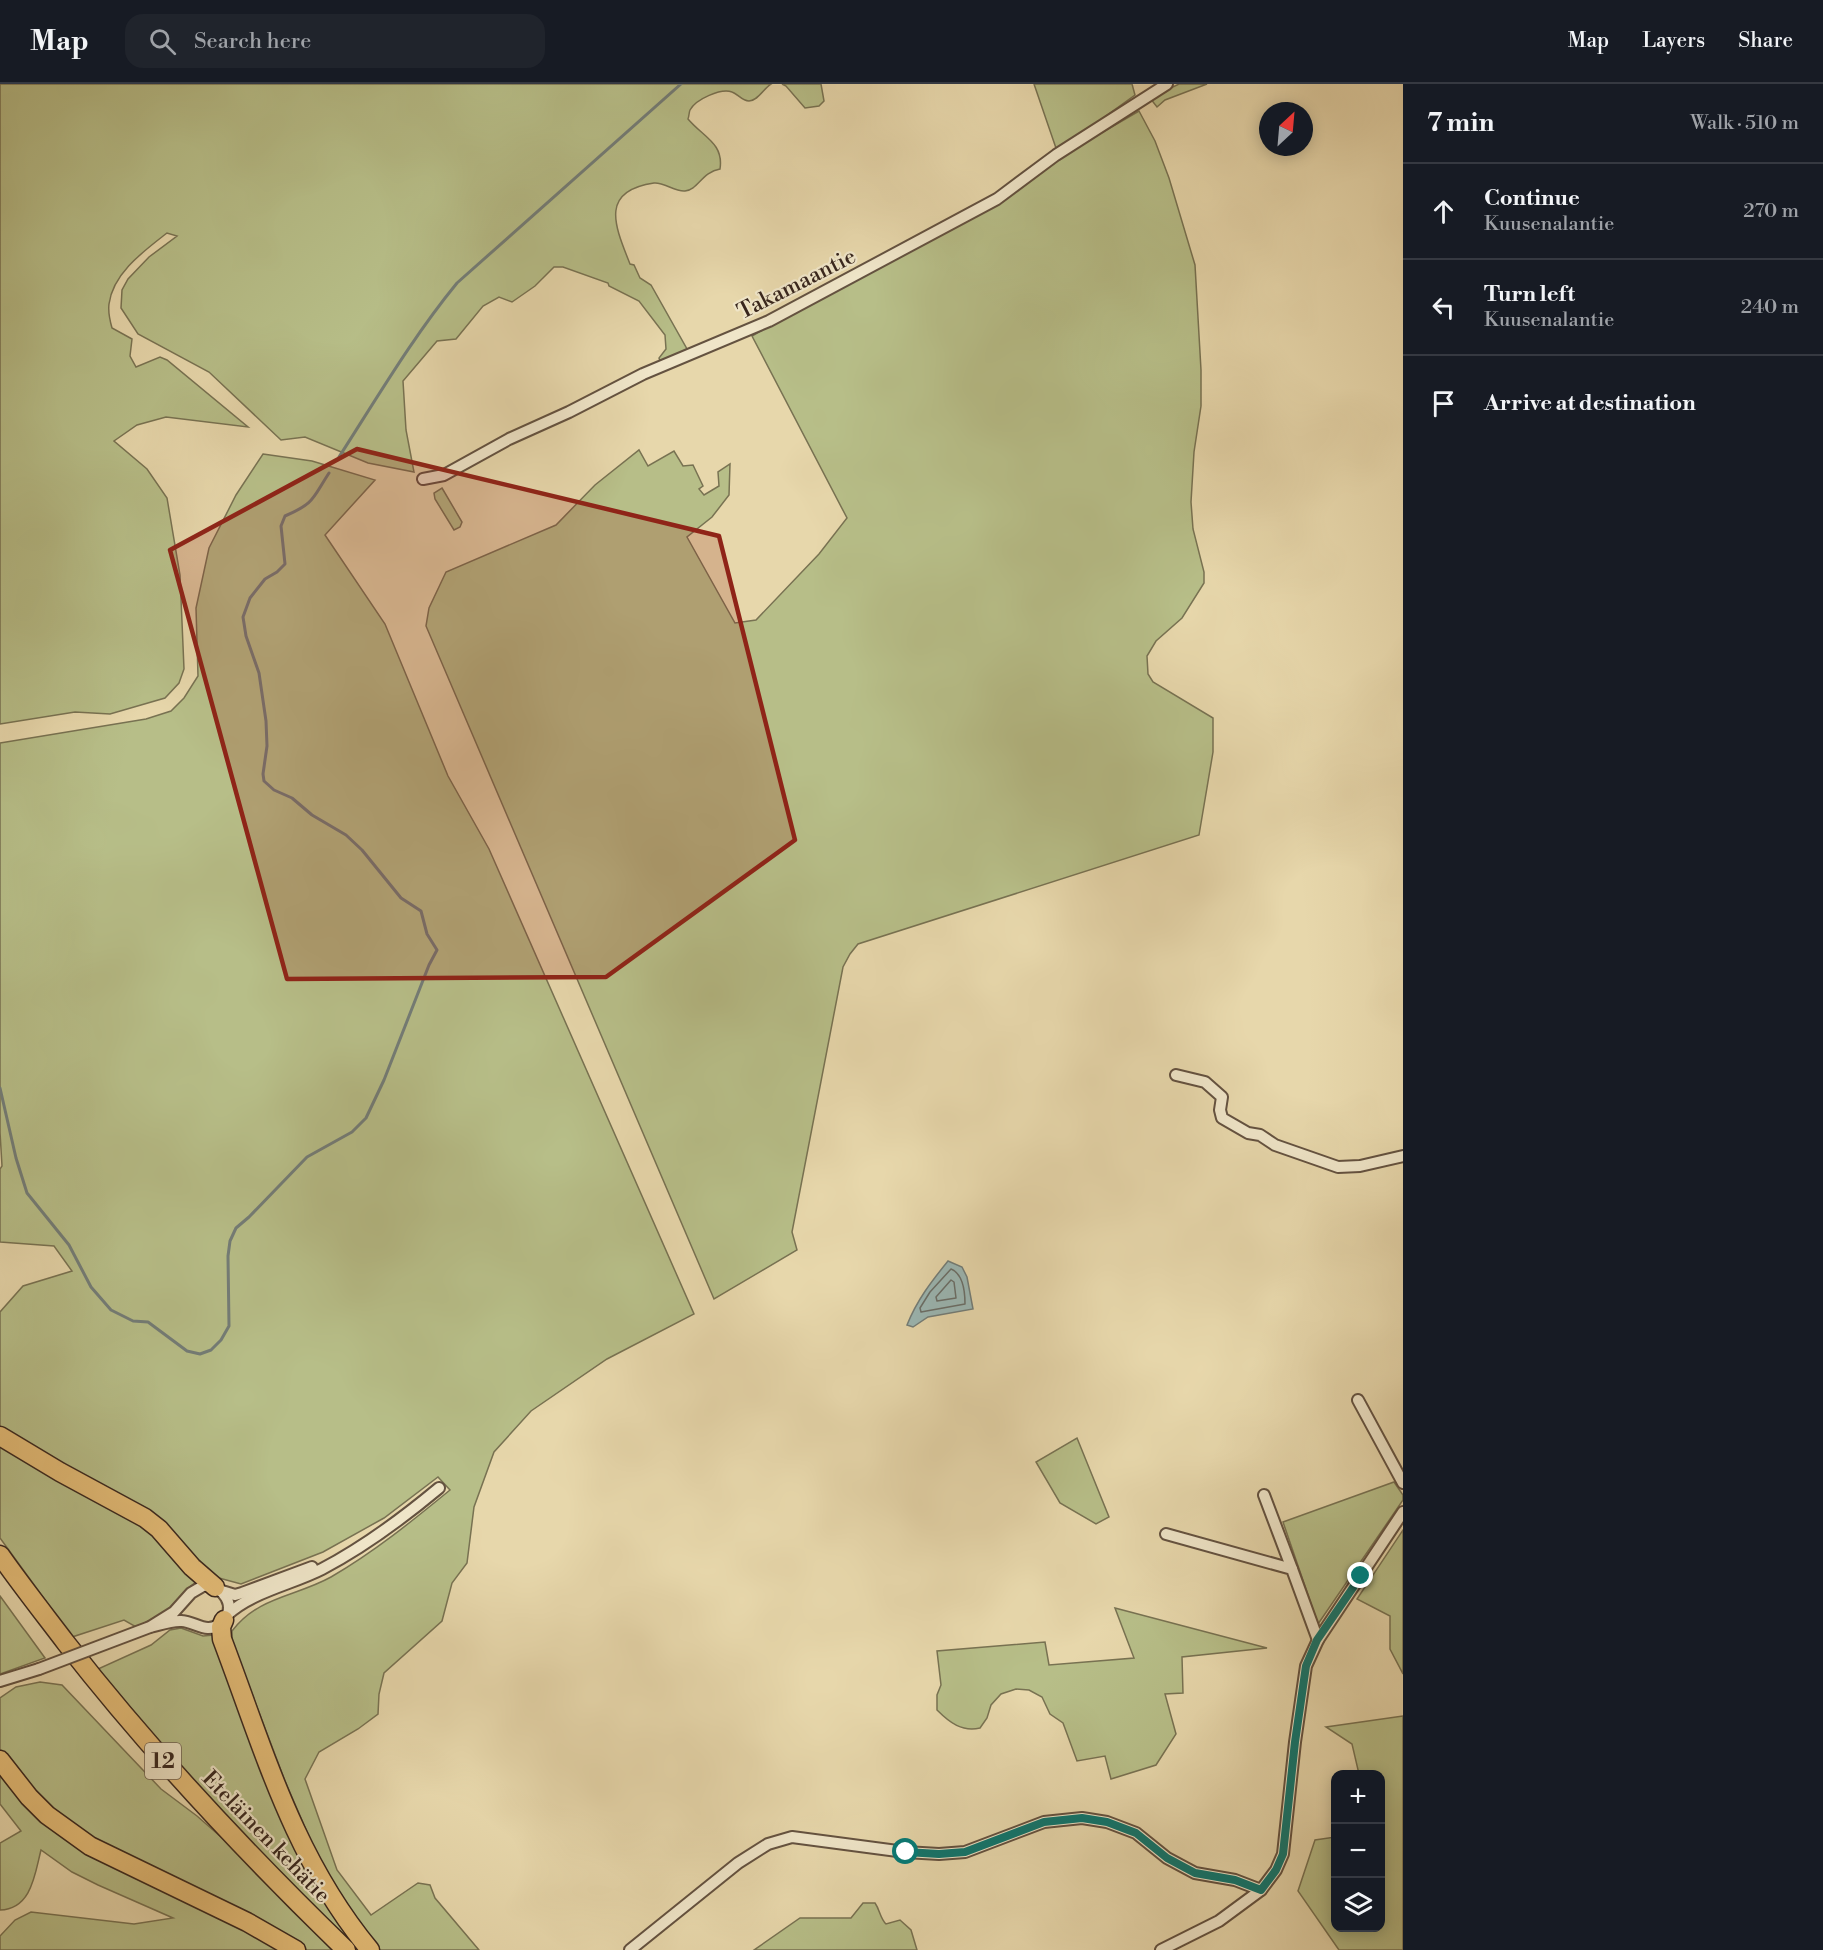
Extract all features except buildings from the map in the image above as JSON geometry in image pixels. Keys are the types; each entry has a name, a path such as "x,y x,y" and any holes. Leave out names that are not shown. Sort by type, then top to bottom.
{"highway":[{"path":"0,1436 145,1518 159,1529 192,1567 218,1589"},
{"name":"Eteläinen kehätie","path":"0,1555 78,1658 157,1754 225,1828 346,1950"},
{"path":"225,1618 221,1627 222,1639 289,1818 324,1884 370,1950"},
{"path":"0,1760 47,1815 90,1846 247,1922 296,1950"}],"street":[{"name":"Takamaantie","path":"423,479 444,475 509,439 569,412 643,374 769,321 997,199 1056,155 1167,84"},
{"path":"1176,1075 1205,1082 1222,1097 1220,1110 1222,1118 1248,1133 1260,1135 1275,1145 1311,1158 1338,1167 1360,1166 1403,1156"},
{"path":"1358,1400 1403,1483"},
{"path":"0,1681 22,1676 150,1628 183,1621 200,1627 212,1628 242,1604 312,1574 344,1556 402,1517 439,1488"},
{"path":"1264,1495 1317,1640"},
{"path":"1161,1950 1219,1921 1261,1890 1276,1870 1283,1854 1306,1666 1317,1640 1403,1512"},
{"path":"1166,1534 1292,1569"},
{"path":"150,1628 174,1612 196,1589 202,1587 235,1594 242,1593 344,1556"},
{"path":"218,1589 229,1602 225,1618"},
{"path":"0,1690 22,1676"},
{"path":"630,1950 738,1863 768,1844 792,1837 906,1852 939,1854 965,1852 1044,1822 1082,1818 1107,1822 1136,1833 1167,1858 1195,1873 1235,1880 1261,1890"}],"highlighted area":[{"path":"357,449 719,536 795,840 606,977 287,979 170,550"}],"green space":[{"path":"0,84 771,84 758,97 749,101 727,91 703,98 690,110 688,119 716,146 720,169 709,174 689,190 681,191 654,183 637,187 625,194 618,202 616,224 630,264 634,265 640,278 651,285 687,349 661,363 659,358 666,349 665,335 639,301 609,286 608,283 563,267 554,267 535,286 512,302 499,297 483,306 456,339 437,341 403,381 406,430 414,472 368,463 305,437 281,440 209,372 138,334 121,308 122,290 128,279 149,257 177,236 167,233 149,247 131,264 117,282 109,304 112,328 132,339 130,356 136,367 160,357 167,360 248,427 166,417 137,425 114,441 147,469 167,498 180,575 184,669 179,683 165,698 110,714 75,712 0,724"},
{"path":"782,84 821,84 824,101 819,106 805,108"},
{"path":"1034,84 1132,84 1135,95 1057,151"},
{"path":"1179,84 1207,84 1165,100 1157,107 1150,98"},
{"path":"1139,111 1155,141 1169,178 1195,265 1201,406 1194,452 1191,502 1193,529 1204,572 1204,583 1182,618 1156,641 1147,656 1148,674 1153,682 1213,718 1213,752 1199,835 858,944 843,967 792,1232 797,1250 714,1299 426,626 429,608 446,572 556,525 595,485 639,450 648,466 674,451 683,466 693,465 703,486 699,489 704,495 719,486 718,472 730,464 729,495 712,517 687,537 735,623 756,620 819,554 847,518 752,336"},
{"path":"263,454 312,461 375,480 325,535 385,624 448,776 489,849 694,1314 607,1359 531,1411 494,1452 474,1507 467,1563 452,1583 442,1621 384,1673 379,1694 378,1714 319,1752 305,1779 337,1870 371,1915 418,1883 430,1885 435,1898 479,1950 380,1950 342,1901 323,1869 285,1781 232,1641 232,1631 254,1611 278,1598 331,1577 392,1536 450,1490 438,1477 384,1518 323,1552 241,1584 219,1578 199,1566 0,1426 0,1312 23,1286 72,1271 54,1246 0,1242 0,1169 2,1166 0,1132 0,743 146,719 171,711 184,698 198,676 196,608 209,548 236,495"},
{"path":"442,488 462,522 460,527 454,530 435,499 434,493"},
{"path":"1077,1438 1109,1517 1096,1524 1060,1503 1036,1462"},
{"path":"0,1443 153,1533 196,1582 167,1610 136,1627 124,1620 72,1637 0,1538"},
{"path":"1394,1482 1403,1495 1403,1500 1318,1624 1283,1522"},
{"path":"1403,1530 1403,1674 1390,1649 1390,1616 1357,1599"},
{"path":"0,1596 45,1658 0,1674"},
{"path":"1115,1608 1267,1648 1182,1657 1183,1693 1165,1694 1176,1734 1156,1765 1111,1779 1105,1756 1077,1761 1063,1723 1050,1714 1042,1697 1029,1690 1016,1689 1001,1694 991,1705 987,1718 980,1728 968,1729 957,1725 937,1710 937,1695 941,1685 937,1651 1045,1642 1049,1665 1134,1658"},
{"path":"181,1628 203,1636 214,1635 360,1950 257,1850 98,1669 151,1645 170,1630"},
{"path":"40,1682 62,1685 161,1789 221,1837 333,1950 307,1950 273,1930 73,1828 21,1779 0,1750 0,1698 16,1687"},
{"path":"1403,1716 1403,1950 1339,1950 1298,1891 1315,1840 1331,1838 1331,1932 1385,1932 1385,1770 1358,1770 1352,1744 1326,1727"},
{"path":"0,1773 31,1810 280,1950 0,1950 0,1936 15,1920 31,1912 134,1924 173,1918 72,1872 41,1850 34,1879 25,1897 11,1908 0,1910 0,1843 21,1831 0,1804"},
{"path":"863,1903 875,1903 886,1924 900,1920 911,1930 917,1950 754,1950 800,1918 851,1918"}],"water":[{"path":"948,1261 962,1267 967,1277 973,1309 928,1317 913,1327 907,1325 915,1307"}],"waterway":[{"path":"339,457 410,347 457,283 681,84"},
{"path":"0,1088 16,1158 27,1193 69,1245 91,1287 111,1310 133,1321 148,1322 187,1351 200,1354 211,1350 221,1340 229,1326 228,1256 230,1241 236,1228 307,1157 352,1132 366,1118 437,950 427,934 421,911 401,898 362,850 346,835 312,815 292,798 274,790 264,781 267,746 266,721 259,673 246,636 243,617 250,598 265,579 285,564 281,526 285,516 308,504 329,473"}],"route":[{"path":"906,1852 939,1854 965,1852 1044,1822 1082,1818 1107,1822 1136,1833 1167,1858 1195,1873 1235,1880 1261,1890 1276,1870 1283,1854 1306,1666 1317,1640 1361,1576"}]}
